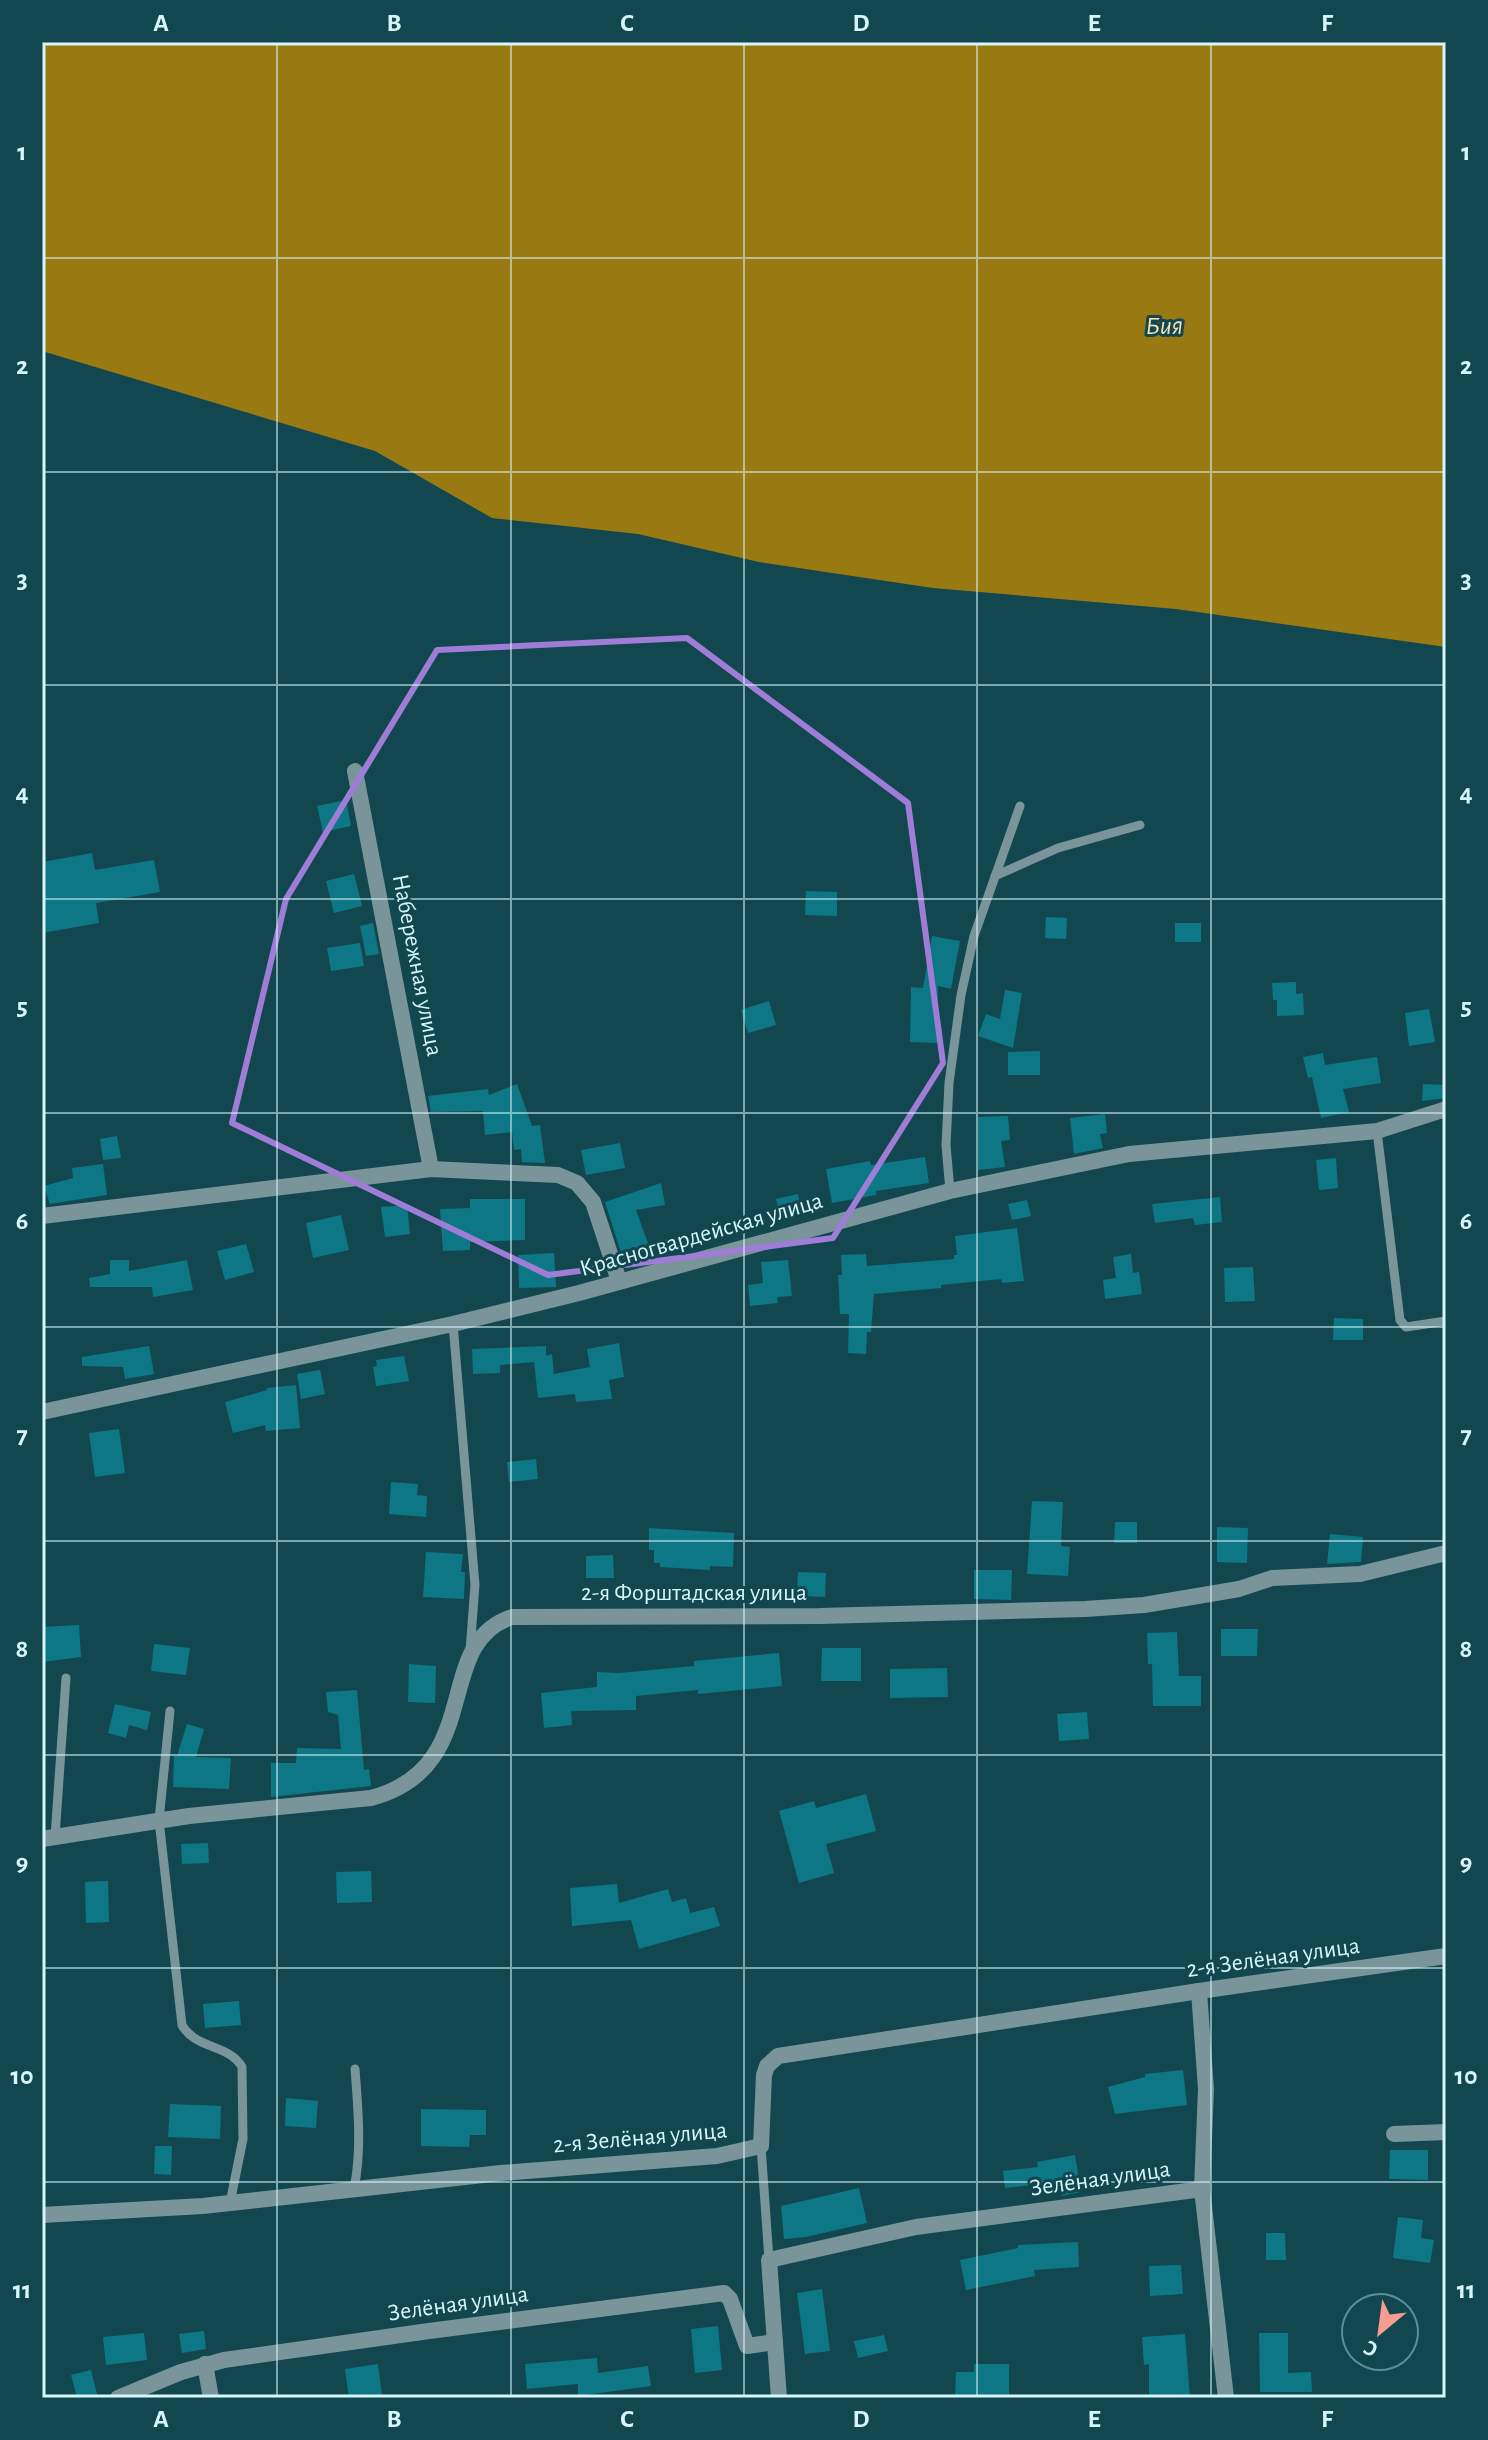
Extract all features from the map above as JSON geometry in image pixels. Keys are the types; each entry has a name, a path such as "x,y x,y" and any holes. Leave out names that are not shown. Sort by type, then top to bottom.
{"street":[{"name":"Набережная улица","path":"355,771 431,1169"},
{"name":"Красногвардейская улица","path":"42,1412 453,1324 579,1293 950,1191 1129,1154 1377,1131 1446,1109"},
{"path":"42,1216 431,1169 545,1173 577,1183 593,1202 619,1281"},
{"name":"2-я Форштадская улица","path":"48,1838 159,1820 371,1798 391,1792 427,1767 439,1750 470,1653 489,1629 500,1621 528,1616 820,1616 1144,1605 1239,1589 1272,1578 1360,1574 1446,1553"},
{"name":"2-я Зелёная улица","path":"42,2215 230,2203 501,2173 717,2156 761,2146 764,2075 767,2066 778,2056 1446,1956"},
{"path":"1199,1991 1206,2089 1202,2189 1226,2398"},
{"path":"1394,2134 1446,2132"},
{"name":"Зелёная улица","path":"769,2260 916,2227 1202,2189"},
{"path":"769,2260 779,2398"},
{"name":"Зелёная улица","path":"118,2398 205,2364 724,2293 730,2299 747,2346 775,2342"},
{"path":"205,2364 211,2398"}],"lane":[{"path":"950,1191 946,1145 949,1083 968,961 1020,806"},
{"path":"995,876 1058,848 1140,825"},
{"path":"1377,1131 1400,1320 1406,1327 1446,1321"},
{"path":"453,1324 475,1585 470,1653"},
{"path":"48,1838 66,1678"},
{"path":"170,1711 159,1820 182,2025 193,2038 230,2054 242,2067 243,2139 230,2203"},
{"path":"354,2189 360,2136 355,2069"},
{"path":"761,2146 769,2260"}],"highlighted area":[{"path":"687,638 908,803 943,1063 833,1238 548,1275 232,1123 286,899 437,650"}],"water":[{"name":"Бия","path":"42,42 1446,42 1446,647 1176,609 933,588 759,562 638,534 492,518 375,451 42,351"}],"building":[{"path":"346,800 351,826 323,832 317,806"},
{"path":"92,853 95,870 154,860 160,892 96,903 99,923 42,933 42,862"},
{"path":"354,874 362,906 334,913 326,881"},
{"path":"806,891 837,892 837,916 805,915"},
{"path":"1046,917 1067,918 1066,939 1045,938"},
{"path":"373,923 379,954 366,956 360,926"},
{"path":"1175,923 1201,923 1201,942 1175,942"},
{"path":"932,936 960,941 951,989 938,986 937,1043 910,1042 911,987 923,988"},
{"path":"360,943 364,966 331,971 327,948"},
{"path":"1296,982 1296,994 1303,993 1304,1015 1277,1016 1272,983"},
{"path":"1005,990 1022,993 1013,1048 978,1036 986,1014 1000,1019"},
{"path":"769,1001 776,1025 748,1033 741,1010"},
{"path":"1429,1009 1435,1042 1409,1046 1405,1013"},
{"path":"1040,1051 1040,1075 1008,1075 1008,1052"},
{"path":"1323,1053 1325,1065 1377,1057 1381,1083 1343,1089 1349,1112 1321,1118 1312,1077 1308,1078 1303,1057"},
{"path":"517,1084 532,1126 540,1125 545,1163 522,1162 521,1149 514,1150 512,1132 485,1135 483,1111 431,1112 428,1096 488,1089 489,1095"},
{"path":"1423,1084 1446,1085 1446,1098 1422,1101"},
{"path":"1105,1114 1107,1133 1100,1134 1103,1148 1074,1154 1070,1118"},
{"path":"1008,1116 1010,1140 1001,1141 1005,1167 978,1170 978,1117"},
{"path":"117,1136 121,1158 103,1160 100,1139"},
{"path":"620,1143 625,1168 586,1175 581,1150"},
{"path":"925,1157 929,1183 876,1191 876,1195 832,1203 826,1169 870,1161 871,1165"},
{"path":"1336,1158 1338,1188 1319,1190 1316,1160"},
{"path":"103,1164 107,1195 50,1204 44,1186 73,1178 72,1168"},
{"path":"661,1183 665,1205 636,1210 650,1249 623,1259 605,1202"},
{"path":"798,1194 802,1214 780,1218 776,1199"},
{"path":"1220,1197 1222,1222 1195,1225 1193,1218 1155,1223 1152,1204"},
{"path":"470,1199 525,1199 525,1240 470,1242 470,1250 443,1251 440,1209 470,1208"},
{"path":"1027,1200 1031,1216 1012,1220 1008,1204"},
{"path":"407,1205 410,1234 385,1237 381,1207"},
{"path":"341,1215 349,1250 313,1258 306,1223"},
{"path":"1017,1228 1024,1281 1002,1283 1001,1279 874,1294 866,1354 848,1353 849,1314 840,1314 838,1275 842,1275 841,1255 866,1254 867,1266 954,1259 957,1255 955,1236"},
{"path":"246,1244 254,1272 225,1280 217,1251"},
{"path":"554,1253 556,1287 519,1288 518,1255"},
{"path":"1131,1254 1133,1273 1139,1272 1142,1294 1105,1299 1103,1280 1116,1278 1113,1257"},
{"path":"110,1260 129,1260 129,1271 187,1260 193,1290 153,1297 152,1287 90,1287 89,1278 110,1274"},
{"path":"788,1260 792,1296 777,1297 778,1303 750,1306 748,1285 763,1283 761,1262"},
{"path":"1253,1267 1255,1301 1225,1302 1224,1268"},
{"path":"1334,1318 1363,1319 1363,1340 1333,1340"},
{"path":"619,1343 624,1377 609,1380 612,1399 576,1402 575,1394 538,1398 534,1362 500,1365 500,1373 473,1374 472,1349 546,1346 546,1356 552,1354 554,1374 590,1367 587,1349"},
{"path":"149,1346 154,1374 125,1379 123,1367 82,1366 82,1357"},
{"path":"404,1356 409,1381 376,1386 373,1367 377,1366 376,1360"},
{"path":"320,1370 325,1394 301,1399 297,1374"},
{"path":"296,1385 300,1428 266,1431 265,1425 233,1433 225,1402 267,1388"},
{"path":"119,1429 125,1473 95,1477 89,1433"},
{"path":"536,1459 538,1479 509,1482 507,1462"},
{"path":"391,1482 418,1484 417,1495 427,1496 426,1517 389,1514"},
{"path":"1032,1501 1063,1502 1061,1546 1070,1547 1068,1576 1027,1574"},
{"path":"1115,1522 1137,1522 1137,1543 1114,1543"},
{"path":"1217,1527 1248,1528 1247,1563 1217,1562"},
{"path":"649,1528 734,1533 733,1567 710,1566 710,1570 660,1567 660,1563 654,1563 654,1550 649,1550"},
{"path":"1330,1534 1363,1537 1361,1562 1327,1564"},
{"path":"426,1552 463,1554 464,1599 423,1597"},
{"path":"613,1555 614,1578 586,1578 586,1556"},
{"path":"974,1570 1012,1570 1011,1600 974,1599"},
{"path":"798,1572 826,1573 825,1597 797,1596"},
{"path":"79,1625 81,1657 42,1662 42,1627"},
{"path":"1221,1629 1258,1629 1257,1656 1221,1656"},
{"path":"1177,1632 1179,1676 1201,1676 1201,1706 1153,1706 1152,1664 1148,1664 1147,1633"},
{"path":"154,1644 190,1648 186,1675 151,1671"},
{"path":"822,1648 861,1648 861,1681 821,1681"},
{"path":"779,1653 782,1686 636,1696 636,1710 571,1711 572,1725 544,1728 541,1693 597,1687 597,1672 694,1666 694,1661"},
{"path":"409,1664 436,1666 435,1703 408,1702"},
{"path":"947,1668 948,1697 890,1698 890,1669"},
{"path":"357,1690 364,1770 369,1769 371,1786 271,1797 271,1763 296,1763 297,1748 341,1749 338,1715 328,1712 326,1692"},
{"path":"115,1704 151,1712 147,1730 129,1725 126,1738 108,1733"},
{"path":"1087,1712 1089,1739 1059,1741 1057,1714"},
{"path":"187,1724 204,1729 196,1757 231,1758 229,1789 173,1787 174,1756 177,1756"},
{"path":"866,1794 876,1831 826,1844 834,1873 799,1883 779,1811 814,1801 816,1808"},
{"path":"208,1843 209,1863 182,1864 181,1844"},
{"path":"371,1871 372,1902 337,1903 336,1872"},
{"path":"108,1881 109,1922 86,1923 85,1882"},
{"path":"617,1884 619,1903 668,1889 672,1902 686,1898 690,1913 714,1907 720,1926 639,1949 631,1920 572,1926 570,1888"},
{"path":"239,2001 241,2025 205,2028 203,2004"},
{"path":"1183,2070 1187,2105 1115,2114 1108,2087 1145,2077 1145,2074"},
{"path":"286,2098 318,2101 316,2128 285,2126"},
{"path":"170,2104 221,2106 220,2139 168,2137"},
{"path":"421,2109 486,2110 486,2135 470,2135 469,2147 421,2146"},
{"path":"155,2146 172,2146 171,2175 154,2174"},
{"path":"1390,2150 1428,2150 1428,2180 1389,2179"},
{"path":"1075,2155 1081,2192 1062,2196 1061,2189 1043,2192 1041,2184 1005,2188 1003,2171 1038,2167 1037,2162"},
{"path":"859,2188 867,2223 784,2239 781,2206"},
{"path":"1398,2217 1423,2220 1421,2238 1434,2240 1430,2263 1393,2258"},
{"path":"1266,2233 1285,2233 1286,2260 1266,2260"},
{"path":"1078,2242 1079,2267 1034,2270 1035,2276 966,2290 960,2260 1018,2248 1018,2245"},
{"path":"1181,2265 1183,2294 1150,2296 1149,2266"},
{"path":"822,2289 830,2351 805,2354 797,2293"},
{"path":"718,2326 722,2370 695,2373 691,2329"},
{"path":"204,2331 206,2349 182,2353 179,2334"},
{"path":"144,2333 147,2360 106,2365 103,2337"},
{"path":"1259,2333 1288,2333 1288,2373 1311,2372 1312,2392 1260,2392"},
{"path":"1185,2334 1190,2398 1149,2398 1149,2364 1144,2365 1142,2337"},
{"path":"884,2335 888,2351 858,2358 854,2341"},
{"path":"597,2358 598,2373 648,2366 651,2386 578,2396 578,2384 527,2389 525,2364"},
{"path":"378,2364 382,2396 349,2398 345,2369"},
{"path":"974,2364 1009,2364 1009,2398 955,2398 956,2372 974,2372"},
{"path":"91,2370 98,2398 77,2398 71,2375"}]}
